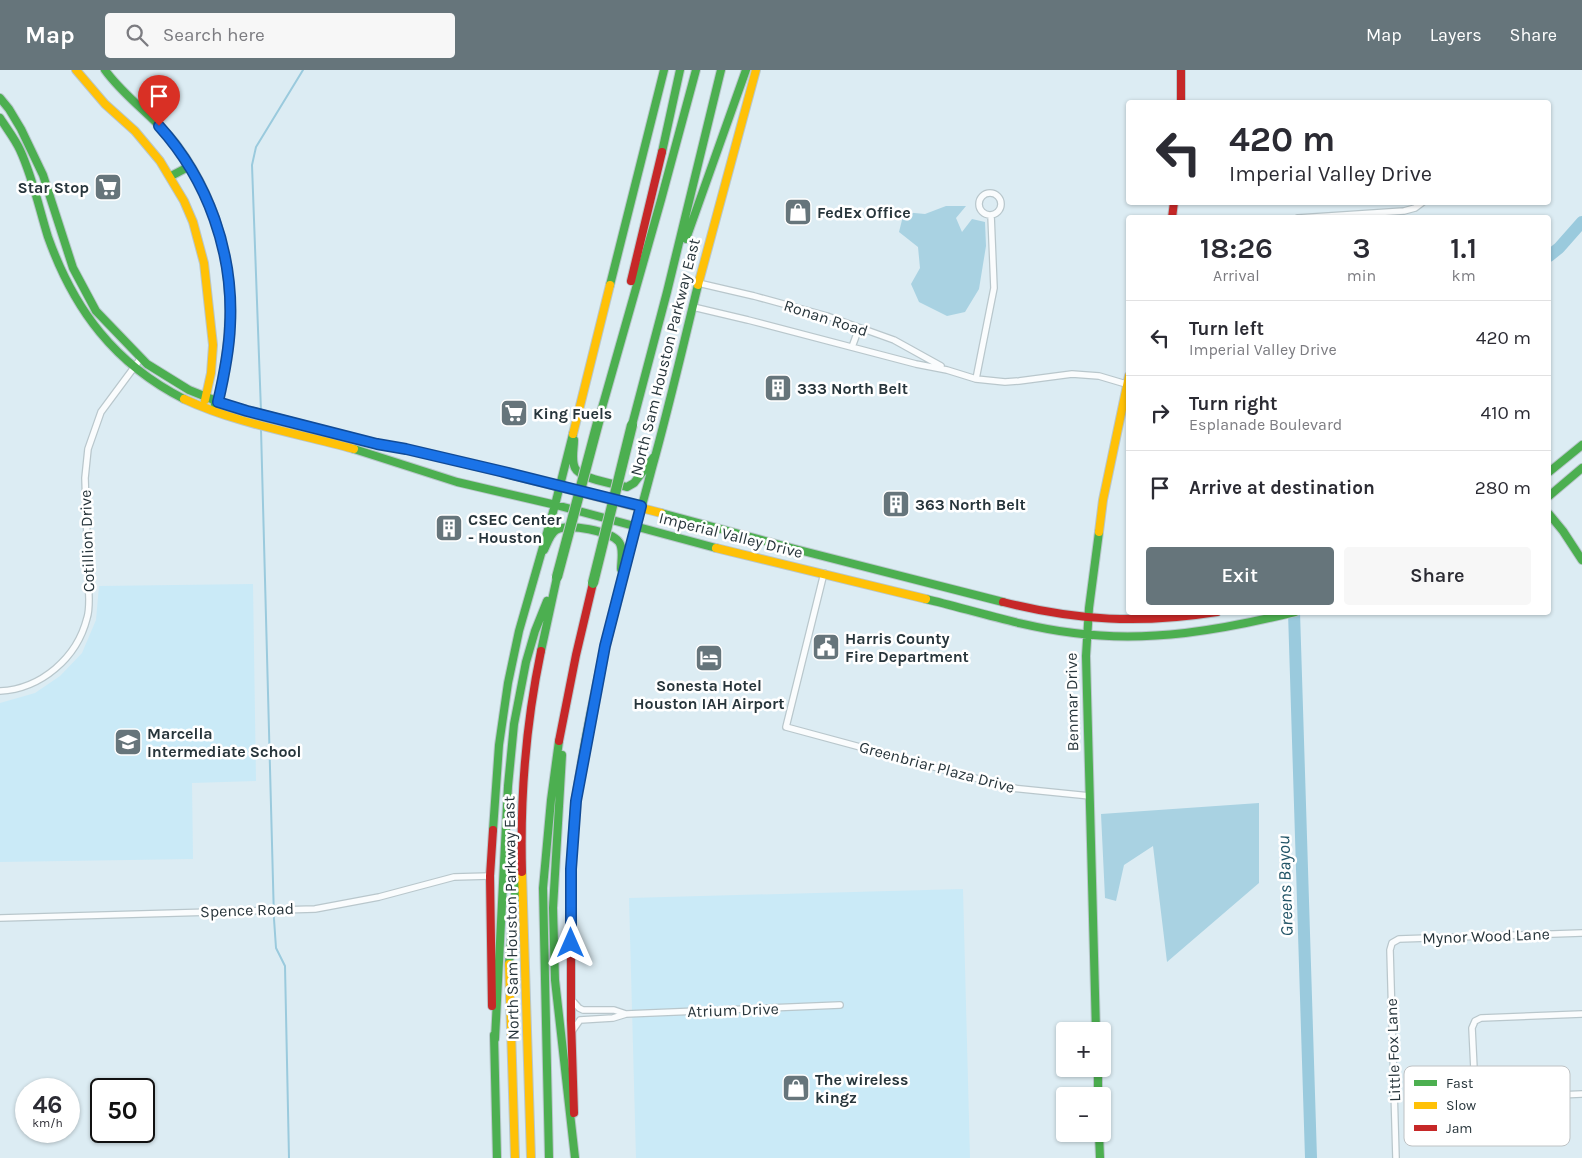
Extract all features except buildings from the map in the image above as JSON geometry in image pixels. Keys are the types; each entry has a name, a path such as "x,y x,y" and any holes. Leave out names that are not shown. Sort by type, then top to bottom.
{"main road":[{"path":"76,70 105,104 135,131 160,161 184,201 193,222 204,263 213,344 213,359 205,397 207,410 218,402 226,365 230,325 228,276 223,245 212,211 190,166 175,144 105,70"},
{"name":"North Sam Houston Parkway East","path":"497,1158 490,876 499,744 508,684 519,631 560,486 664,70"},
{"path":"618,350 621,322 657,175 680,70"},
{"name":"North Sam Houston Parkway East","path":"531,1158 521,829 526,761 538,666 557,577 618,350 676,150 696,70"},
{"name":"North Sam Houston Parkway East","path":"549,1158 544,876 556,756 577,646 721,70"},
{"path":"667,292 746,70"},
{"name":"North Sam Houston Parkway East","path":"575,1158 571,999 571,869 576,801 605,646 656,454 698,283 756,70"},
{"path":"1181,70 1181,100"},
{"name":"Imperial Valley Drive","path":"0,98 9,108 21,129 43,175 73,268 85,293 99,314 147,364 175,382 205,397 247,411 377,444 419,452 641,506 794,549 1037,611 1062,616 1119,620 1153,620 1204,615"},
{"path":"0,114 9,108"},
{"name":"Imperial Valley Drive","path":"0,118 19,148 30,175 48,237 60,268 72,294 91,322 134,367 162,387 207,410 242,421 376,455 466,485 555,505 703,545 888,588 1042,628 1087,635 1145,638 1206,631 1284,615"},
{"path":"170,176 190,166"},
{"path":"39,207 52,204"},
{"path":"91,322 99,314"},
{"name":"Benmar Drive","path":"1096,1022 1087,635 1103,500 1126,390"},
{"path":"576,418 573,460 575,469 581,475 626,487 634,484 656,454"},
{"path":"1551,470 1582,445"},
{"path":"414,468 419,452"},
{"path":"1551,494 1582,468"},
{"path":"1551,516 1582,560"},
{"path":"540,556 553,532 561,528 581,528 615,538 620,544 622,553 619,591"},
{"path":"790,566 794,549"},
{"path":"495,1039 509,764 518,695 536,625 557,577"},
{"path":"1204,615 1206,631"},
{"path":"566,700 553,908 555,980 575,1158"},
{"path":"515,1158 509,966 521,829"},
{"path":"1099,1142 1100,1158"}],"street":[{"path":"1351,215 1404,212 1419,205"},
{"path":"976,379 994,288 991,215"},
{"name":"Ronan Road","path":"698,283 827,316 894,340 947,370"},
{"name":"Ronan Road","path":"693,307 916,364 947,370 976,379 1005,382 1072,374 1126,380"},
{"path":"852,347 859,328"},
{"name":"Cotillion Drive","path":"0,691 20,689 34,684 50,674 66,658 82,634 88,617 89,599 85,478 88,449 101,412 141,358"},
{"name":"Greenbriar Plaza Drive","path":"824,573 786,727 1012,788 1090,796"},
{"name":"Spence Road","path":"0,918 315,909 378,897 454,877 490,876"},
{"name":"Mynor Wood Lane","path":"1392,943 1399,939 1582,933"},
{"name":"Little Fox Lane","path":"1392,943 1390,956 1396,1158"},
{"name":"Atrium Drive","path":"571,999 579,1008 584,1010 614,1010 626,1014"},
{"name":"Atrium Drive","path":"572,1033 580,1020 613,1018 626,1014 840,1005"},
{"path":"1474,1066 1472,1028 1475,1021 1481,1018 1582,1014"}],"shaded area":[{"path":"946,206 966,206 956,218 962,232 972,219 985,222 986,246 979,289 965,312 947,316 919,302 911,284 920,268 918,247 899,232 904,212 925,214"},
{"name":"Marcella Intermediate School","path":"253,584 256,781 192,783 193,859 0,862 0,703 35,693 60,676 82,653 96,620 99,586"},
{"path":"1259,803 1259,883 1167,962 1153,846 1124,865 1116,901 1105,898 1101,814"},
{"path":"963,889 970,1158 636,1158 629,898"}],"waterway":[{"path":"261,411 252,165 256,147 303,70"},
{"name":"Greens Bayou","path":"1551,254 1582,222"},
{"path":"261,429 274,919 276,948 285,966 289,1158"},
{"name":"Greens Bayou","path":"1294,615 1311,1158"}],"traffic: fast":[{"path":"105,70 122,90 176,144 195,173 210,204 220,235 227,268 229,301 225,368 218,402 215,404"},
{"path":"610,285 664,70"},
{"path":"662,152 680,70"},
{"path":"600,415 696,70"},
{"path":"632,425 667,292 721,70"},
{"path":"686,239 746,70"},
{"path":"0,98 21,129 43,175 73,268 96,311 147,364 189,390 224,404 377,444 489,469"},
{"path":"0,118 25,161 48,237 58,263 84,311 118,352 137,369 159,385 184,399"},
{"path":"171,176 190,166"},
{"path":"571,940 571,870 574,817 590,716 609,633 698,285"},
{"path":"557,577 600,415"},
{"path":"593,583 632,425"},
{"path":"493,830 499,745 508,683 519,631 573,434"},
{"path":"574,440 573,462 578,472 607,483 627,487 634,483 654,457"},
{"path":"1551,470 1582,445"},
{"path":"354,449 457,482 556,505 716,548"},
{"path":"1551,494 1582,468"},
{"path":"661,513 1003,602"},
{"path":"1551,516 1582,560"},
{"path":"544,550 550,537 556,530 570,527 589,529 607,534 619,542 622,552 621,569"},
{"path":"1096,1022 1086,656 1089,608 1099,532"},
{"path":"541,651 557,577"},
{"path":"926,599 1037,627 1102,636 1185,633 1281,615"},
{"path":"495,1039 508,786 514,724 526,662 535,631 547,601"},
{"path":"549,1158 543,888 551,800 559,741"},
{"path":"562,755 553,908 555,980 575,1158"},
{"path":"509,964 517,872"},
{"path":"494,1035 497,1158"},
{"path":"1098,1077 1098,1087"},
{"path":"1099,1142 1100,1158"}],"traffic: slow":[{"path":"76,70 105,104 135,131 160,161 184,201 193,222 204,263 213,345 211,373 205,400"},
{"path":"698,285 756,70"},
{"path":"573,434 610,285"},
{"path":"1099,532 1103,500 1126,390"},
{"path":"184,399 246,422 354,449"},
{"path":"489,469 661,513"},
{"path":"716,548 926,599"},
{"path":"522,872 531,1158"},
{"path":"509,964 515,1158"}],"traffic: jam":[{"path":"1181,70 1181,100"},
{"path":"631,281 662,152"},
{"path":"1172,215 1174,205"},
{"path":"559,741 593,583"},
{"path":"1003,602 1057,613 1109,619 1196,615"},
{"path":"522,872 525,761 531,706 541,651"},
{"path":"492,1006 490,876 493,830"},
{"path":"571,940 574,1113"}],"place":[{"name":"Star Stop","path":"108,187"},
{"name":"FedEx Office","path":"798,212"},
{"name":"333 North Belt","path":"778,388"},
{"name":"King Fuels","path":"514,413"},
{"name":"363 North Belt","path":"896,504"},
{"name":"CSEC Center - Houston","path":"449,528"},
{"name":"Harris County Fire Department","path":"826,647"},
{"name":"Sonesta Hotel Houston IAH Airport","path":"709,658"},
{"name":"Marcella Intermediate School","path":"128,742"},
{"name":"The wireless kingz","path":"796,1088"}],"route":[{"path":"159,126 175,144 202,188 212,211 225,254 230,302 230,325 229,346 218,402 377,444 500,471 641,506 605,646 576,801 571,869 571,943"}]}
